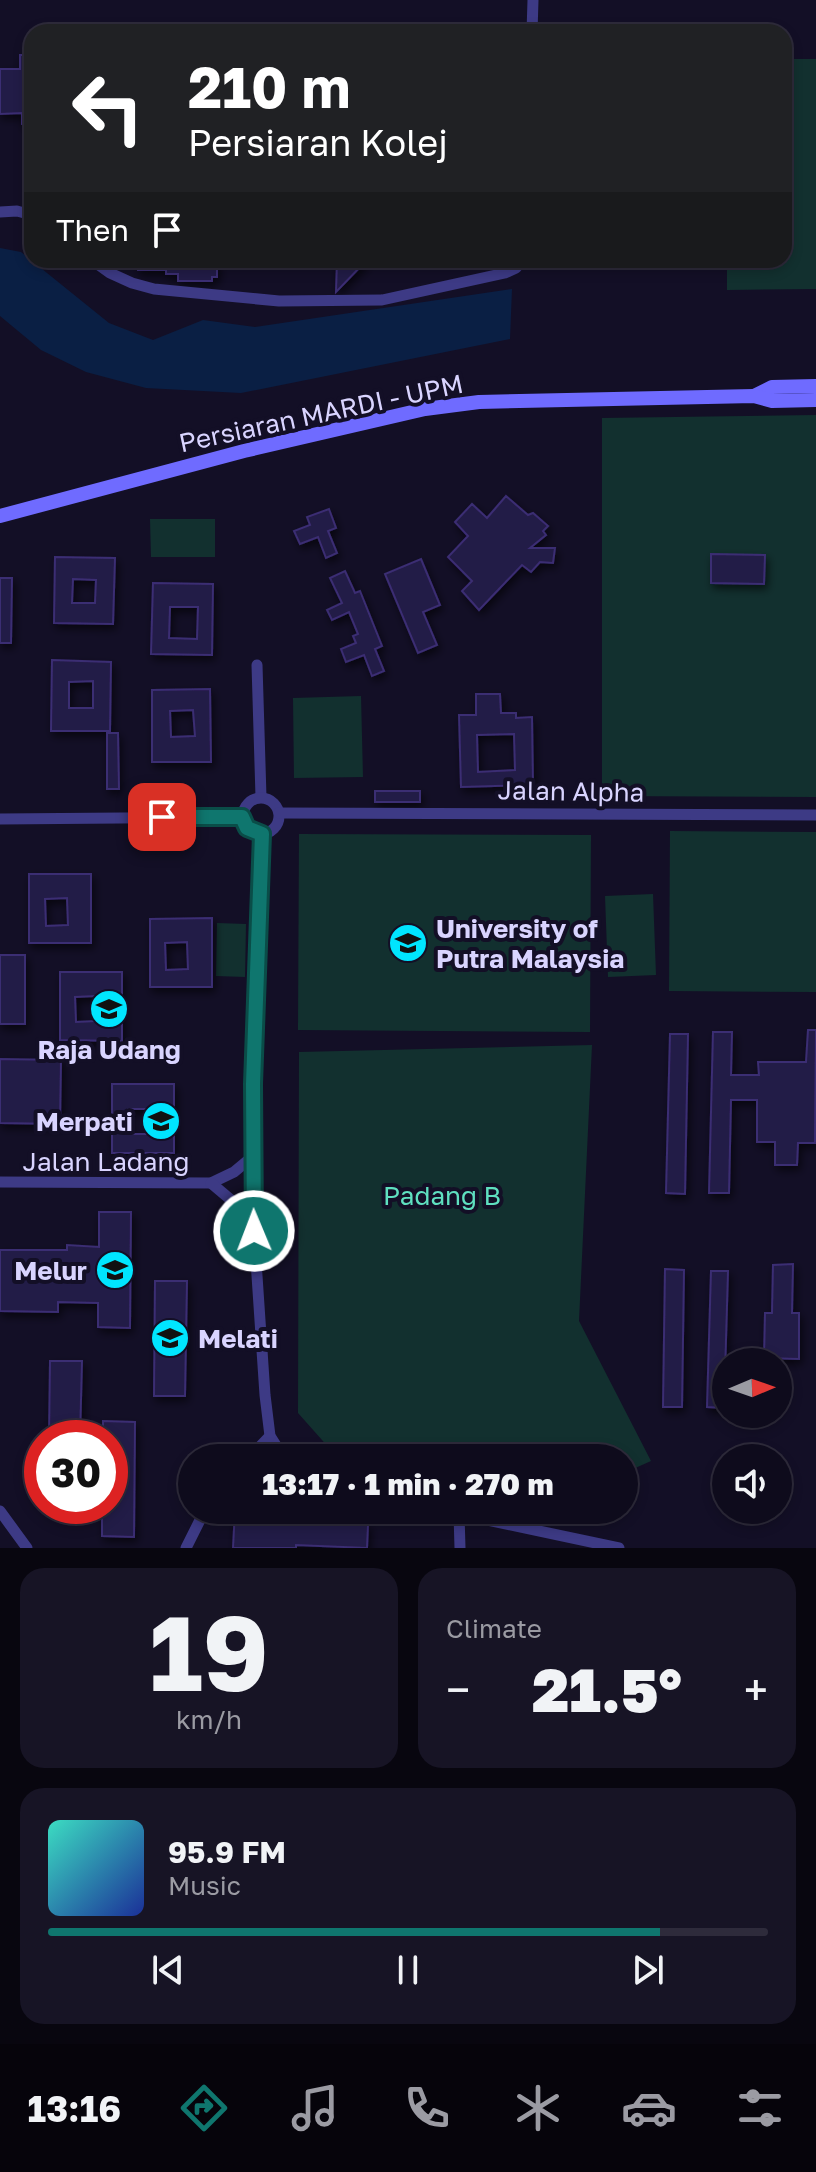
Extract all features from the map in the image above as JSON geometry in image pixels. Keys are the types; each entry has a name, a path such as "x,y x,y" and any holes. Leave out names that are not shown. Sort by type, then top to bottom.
{"street":[{"path":"532,24 533,0"},
{"path":"0,212 24,213"},
{"path":"106,268 132,283 154,289 279,301 331,302 382,300 516,268"},
{"path":"754,396 772,387 816,386"},
{"path":"754,396 772,401 816,400"},
{"name":"Persiaran MARDI - UPM","path":"0,516 244,451 425,409 479,402 754,396"},
{"path":"257,665 261,797"},
{"path":"261,797 273,802 279,813 277,825 262,834 247,828 242,817 246,805 261,797"},
{"name":"Jalan Alpha","path":"279,813 816,815"},
{"path":"0,819 242,817"},
{"path":"262,834 252,1157 265,1395 270,1436 275,1444"},
{"name":"Jalan Ladang","path":"0,1182 211,1183 234,1172 252,1157"},
{"name":"Jalan Ladang","path":"211,1183 237,1205 254,1231"},
{"path":"262,1444 270,1436"},
{"path":"0,1511 27,1548"},
{"path":"186,1548 198,1524"},
{"path":"459,1524 460,1548"},
{"path":"506,1524 619,1548"}],"green space":[{"path":"792,59 816,59 816,289 727,290 727,268 792,268"},
{"path":"816,415 816,797 602,796 602,418"},
{"path":"150,519 215,519 215,557 151,557"},
{"path":"361,696 363,777 294,778 293,698"},
{"path":"670,831 816,832 816,992 669,991"},
{"path":"299,834 591,835 590,1032 298,1030"},
{"path":"653,894 656,975 608,977 605,896"},
{"path":"217,923 246,924 245,977 216,976"},
{"name":"Padang B","path":"592,1045 579,1321 651,1461 638,1467 638,1444 326,1444 298,1413 299,1052"}],"water":[{"path":"0,248 21,252 24,254 24,268 41,268 109,323 153,340 203,320 255,327 512,289 510,339 241,393 146,388 86,372 41,350 0,316"}],"building":[{"path":"20,55 24,55 22,124 22,113 0,114 0,69 20,69"},
{"path":"217,268 217,277 212,277 212,281 178,281 178,274 166,274 166,270 138,270"},
{"path":"337,268 359,268 336,292"},
{"path":"506,496 528,515 533,513 548,526 543,531 546,535 530,548 555,548 553,563 540,562 531,572 522,565 479,610 462,591 472,581 448,557 468,536 455,522 472,504 487,518"},
{"path":"329,509 336,528 328,531 337,553 326,558 318,537 300,544 294,531 310,525 307,517"},
{"path":"711,554 765,555 764,584 711,583"},
{"path":"55,557 115,558 113,624 54,623","holes":["73,579 96,580 95,603 72,603"]},
{"path":"421,559 440,605 423,612 437,645 418,653 385,574"},
{"path":"345,571 355,593 360,591 382,646 375,649 384,671 372,676 364,655 346,662 341,649 356,643 353,636 358,634 349,612 332,620 327,610 342,603 330,578"},
{"path":"0,578 12,578 11,643 0,643"},
{"path":"153,583 213,584 212,655 151,654","holes":["170,607 198,607 197,639 169,638"]},
{"path":"52,660 111,662 110,731 51,731","holes":["93,681 93,708 69,708 69,682"]},
{"path":"210,689 211,762 152,762 152,690","holes":["193,710 195,736 171,737 170,711"]},
{"path":"476,694 500,694 501,713 516,713 516,718 532,717 533,785 461,787 459,715 476,715","holes":["514,734 515,770 478,772 477,735"]},
{"path":"107,733 118,733 119,789 107,789"},
{"path":"375,791 420,791 420,802 375,802"},
{"path":"29,874 91,874 91,943 29,943","holes":["67,898 68,925 46,926 45,899"]},
{"path":"212,918 212,987 150,987 150,919","holes":["187,942 188,969 166,970 165,943"]},
{"path":"0,955 25,955 25,1024 0,1024"},
{"name":"Raja Udang","path":"60,972 122,972 122,1041 60,1040","holes":["95,996 96,1021 76,1022 75,997"]},
{"path":"808,1030 816,1030 815,1143 798,1143 797,1165 775,1165 775,1142 757,1142 757,1100 731,1100 729,1193 709,1193 713,1032 732,1032 731,1075 759,1075 758,1062 806,1062"},
{"path":"670,1034 688,1034 685,1194 666,1193"},
{"path":"0,1059 61,1060 60,1124 0,1123"},
{"name":"Merpati","path":"112,1084 174,1084 174,1153 112,1153","holes":["128,1109 148,1109 149,1134 129,1134"]},
{"path":"99,1212 131,1212 130,1328 98,1327 98,1303 58,1302 58,1312 0,1311 0,1250 67,1250 67,1245 99,1247"},
{"path":"793,1264 792,1313 799,1313 799,1359 792,1359 792,1348 764,1348 765,1313 772,1313 773,1265"},
{"path":"665,1269 684,1270 682,1407 663,1407"},
{"path":"711,1271 728,1271 726,1348 712,1348 712,1407 707,1407"},
{"name":"Melati","path":"155,1281 187,1281 185,1396 154,1396"},
{"path":"50,1361 82,1361 80,1420 49,1420"},
{"path":"128,1422 135,1422 134,1537 102,1536 102,1524 128,1524"},
{"path":"234,1524 368,1525 367,1548 296,1545 296,1548 233,1548"}],"place":[{"name":"University of Putra Malaysia","path":"408,943"},
{"name":"Raja Udang","path":"109,1009"},
{"name":"Merpati","path":"161,1121"},
{"name":"Melur","path":"115,1270"},
{"name":"Melati","path":"170,1338"}],"route":[{"path":"162,817 242,817 251,832 262,834 253,1084 254,1231"}]}
